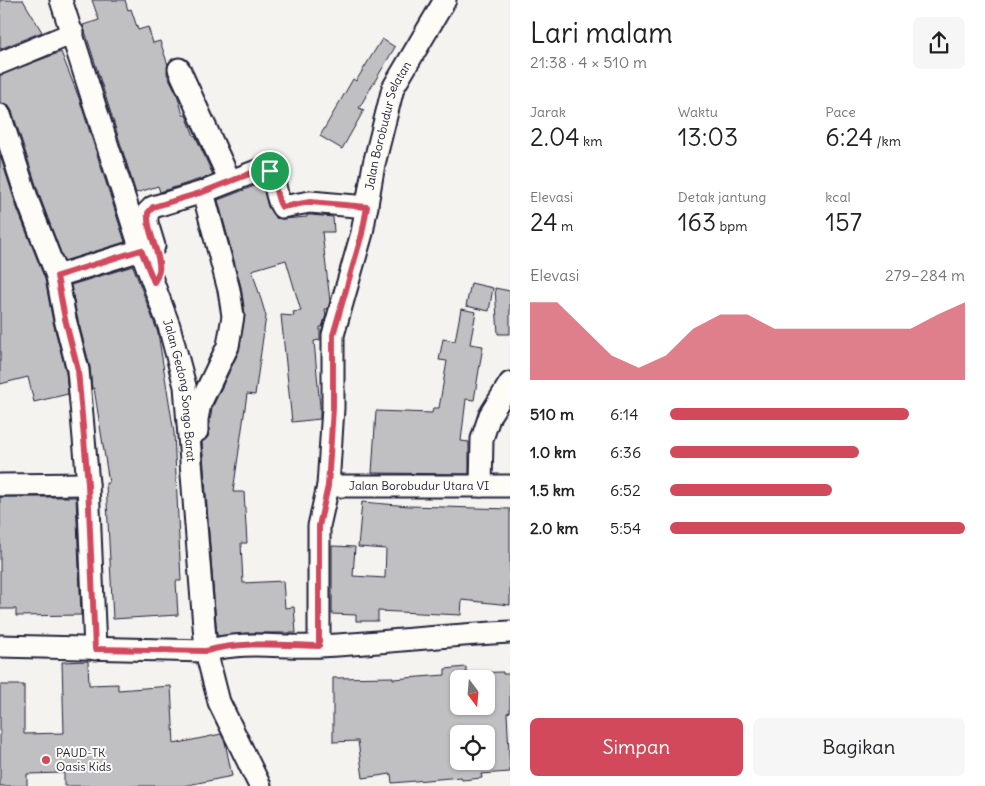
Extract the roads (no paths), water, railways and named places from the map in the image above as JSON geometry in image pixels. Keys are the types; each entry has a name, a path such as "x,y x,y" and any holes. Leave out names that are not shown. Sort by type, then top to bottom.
{"street":[{"name":"Jalan Gedong Songo Barat","path":"61,0 141,250 169,326 185,386 206,651 219,702 260,786"},
{"name":"Jalan Borobudur Selatan","path":"319,646 319,526 328,486 333,408 333,335 362,234 374,164 394,88 445,0"},
{"path":"0,63 73,33"},
{"path":"179,69 230,181"},
{"path":"0,115 29,204 57,276 65,319 78,370 88,484 95,649"},
{"path":"154,282 159,272 159,264 147,223 148,213 153,207 203,192 268,167 282,207 319,202 367,207"},
{"path":"196,535 202,517 196,437 197,419 200,404 228,346 233,316 230,290 203,192"},
{"path":"57,276 141,250"},
{"path":"481,486 482,439 490,415 510,383"},
{"path":"0,485 88,484"},
{"name":"Jalan Borobudur Utara VI","path":"328,486 510,486"},
{"path":"0,646 206,651 251,644 319,646 462,634 510,632"}],"place":[{"name":"PAUD-TK Oasis Kids","path":"46,760"}]}
